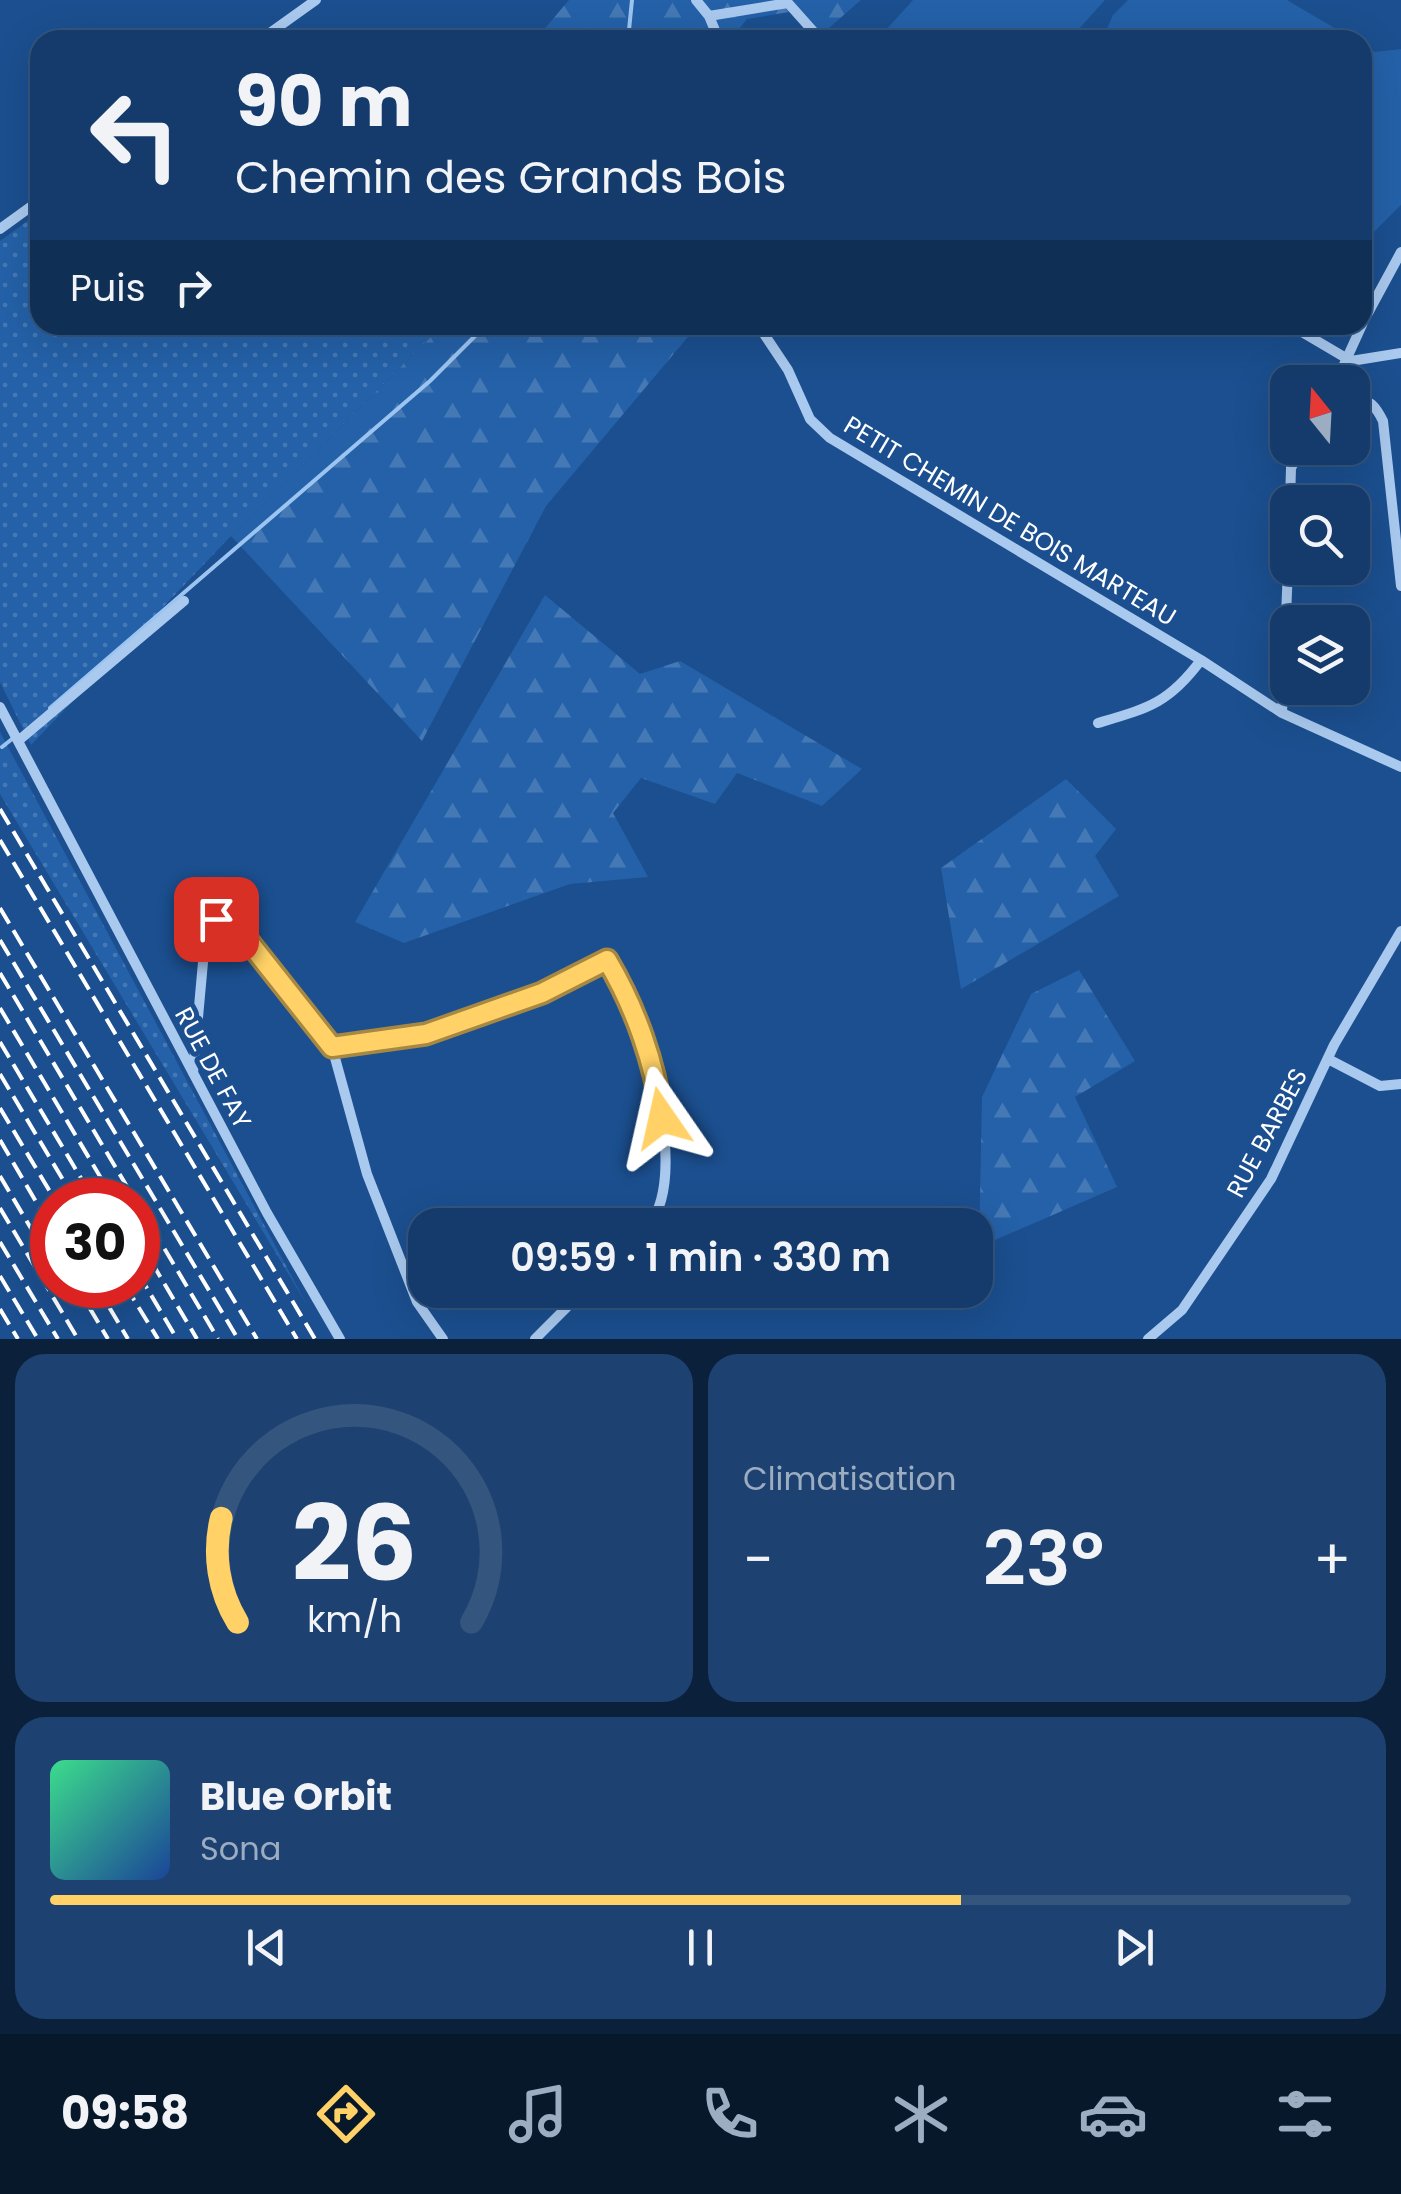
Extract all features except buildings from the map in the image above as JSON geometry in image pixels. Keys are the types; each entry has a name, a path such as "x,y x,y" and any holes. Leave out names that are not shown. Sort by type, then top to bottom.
{"street":[{"path":"274,30 316,0"},
{"path":"696,0 715,30"},
{"path":"709,16 788,3 812,30"},
{"path":"0,229 30,207"},
{"path":"1372,306 1401,252"},
{"name":"PETIT CHEMIN DE BOIS MARTEAU","path":"765,335 788,370 810,419 830,438 1282,712 1401,766"},
{"path":"1306,335 1351,361 1401,353"},
{"path":"1342,365 1356,335"},
{"path":"1370,403 1376,406 1383,421 1401,586"},
{"path":"1282,712 1287,585"},
{"path":"18,741 184,601"},
{"path":"1098,724 1139,711 1178,690 1202,660"},
{"name":"RUE DE FAY","path":"0,707 267,1214 340,1339"},
{"path":"193,1074 206,929 216,919 227,921 241,932 332,1047 374,1192 417,1302 444,1339"},
{"name":"RUE BARBES","path":"1148,1339 1182,1310 1271,1179 1328,1059 1401,932"},
{"path":"332,1047 426,1034 542,993 607,960 628,994 658,1089 666,1147 664,1189 658,1208"},
{"path":"1328,1059 1380,1086 1401,1084"},
{"path":"535,1339 566,1308"}],"green space":[{"path":"569,0 861,0 827,30 816,30 789,12 747,19 738,30 544,30"},
{"path":"913,0 1105,0 1078,30 886,30"},
{"path":"1128,0 1287,0 1338,30 1106,30 1113,15"},
{"path":"1401,49 1401,205 1372,234 1372,50"},
{"path":"30,219 30,335 433,335 231,536 31,745 0,682 0,241"},
{"path":"433,335 690,335 546,506 422,741 231,536"},
{"path":"545,595 640,674 680,661 862,769 822,806 737,773 715,804 641,778 613,813 648,877 570,884 404,943 355,922"},
{"path":"0,732 307,1305 0,794"},
{"path":"1066,779 1116,829 1095,856 1119,896 961,989 941,868"},
{"path":"1079,970 1135,1061 1075,1097 1117,1187 993,1241 993,1208 980,1208 982,1097 1031,994"}],"waterway":[{"path":"629,30 632,0"},
{"path":"50,708 430,381 476,335"},
{"path":"2,747 12,739"}],"railway":[{"path":"0,809 315,1339"},
{"path":"0,840 297,1339"},
{"path":"0,908 257,1339"},
{"path":"0,940 238,1339"},
{"path":"0,973 122,1178"},
{"path":"0,1008 101,1178"},
{"path":"0,1042 81,1178"},
{"path":"0,1074 62,1178"},
{"path":"0,1108 42,1178"},
{"path":"0,1140 30,1191"},
{"path":"0,1176 30,1227"},
{"path":"0,1208 78,1339"},
{"path":"160,1241 218,1339"},
{"path":"0,1242 58,1339"},
{"path":"0,1276 38,1339"},
{"path":"160,1276 197,1339"},
{"path":"90,1308 108,1339"},
{"path":"110,1308 128,1339"},
{"path":"139,1308 158,1339"},
{"path":"159,1308 177,1339"},
{"path":"0,1309 18,1339"}],"route":[{"path":"216,919 227,921 241,932 332,1047 426,1034 542,993 607,960 628,994 658,1089 662,1118"}]}
